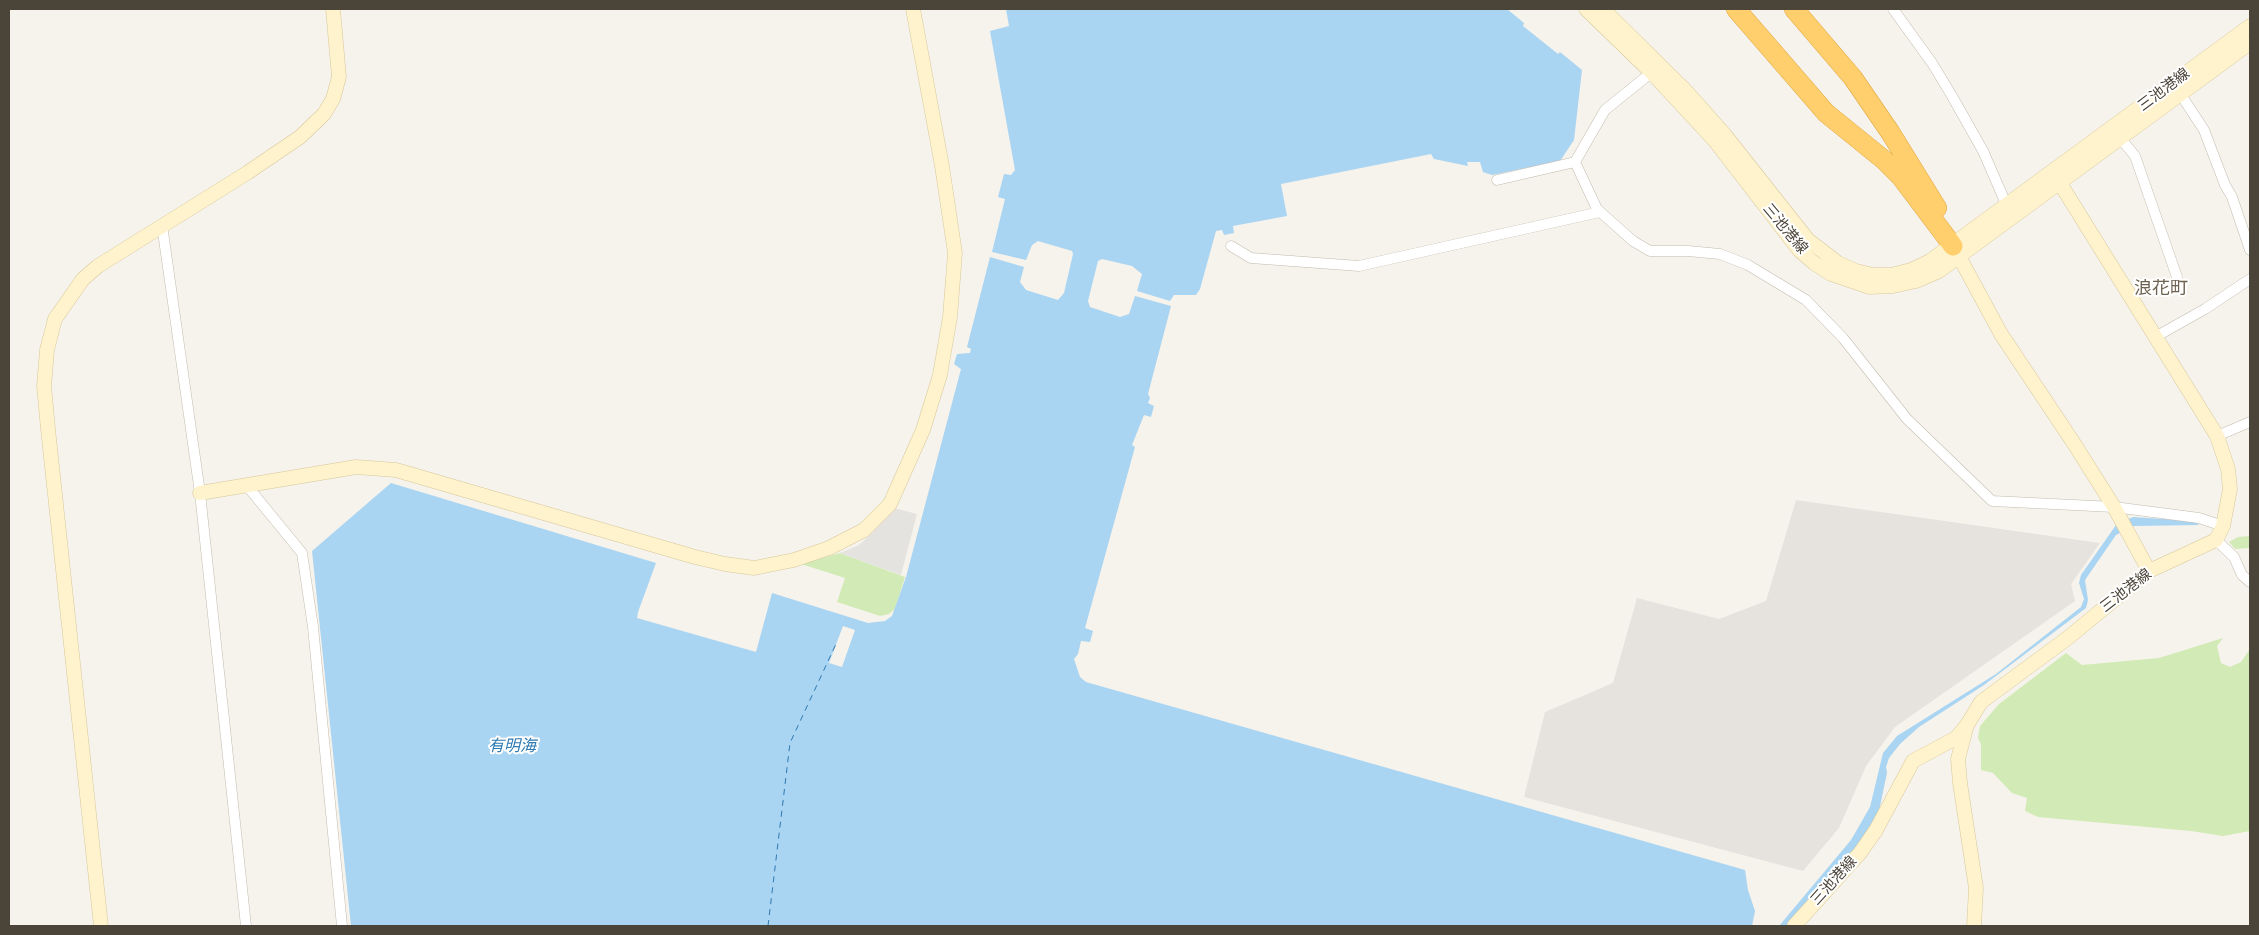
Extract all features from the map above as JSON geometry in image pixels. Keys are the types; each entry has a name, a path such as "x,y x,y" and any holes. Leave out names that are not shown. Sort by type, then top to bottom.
{"highway":[{"path":"1736,9 1826,114 1884,160 1900,177 1956,252"},
{"path":"1794,9 1853,78 1890,132 1942,214 1956,252"}],"street":[{"path":"101,926 48,428 44,386 46,350 55,319 83,279 98,266 162,224 247,173 300,137 324,114 334,99 339,77 333,9"},
{"path":"200,494 356,467 396,470 695,557 754,568 794,560 829,548 864,530 890,504 923,430 940,375 950,317 955,253 942,166 913,9"},
{"name":"三池港線","path":"1586,9 1657,68"},
{"name":"三池港線","path":"1603,9 1657,68 1725,135 1808,240 1838,263 1864,273 1892,275 1956,252 2057,177 2250,26"},
{"path":"1894,9 1932,63 1952,96 1983,151 2007,206"},
{"name":"三池港線","path":"1956,252 2007,206 2121,139 2250,43"},
{"path":"1575,162 1587,138 1605,110 1657,68"},
{"path":"2181,95 2204,130 2225,185 2232,197 2250,250"},
{"path":"2121,139 2135,156 2177,277"},
{"path":"1497,180 1575,162"},
{"path":"1575,162 1600,212 1633,241 1650,251 1688,251 1720,254 1748,265 1806,300 1843,338 1907,419 1992,501 2114,507 2199,518 2224,526"},
{"path":"2057,177 2157,336 2217,436 2228,469 2230,489 2224,526 2216,540 2234,557 2242,575 2250,582"},
{"path":"1231,246 1251,258 1359,266 1600,212"},
{"path":"162,224 200,494 246,926"},
{"path":"1956,252 2001,334 2114,507 2149,571"},
{"path":"2157,336 2206,309 2250,279"},
{"path":"2217,436 2250,422"},
{"path":"248,487 302,553 313,628 342,926"},
{"name":"三池港線","path":"1794,926 1860,853 1876,830 1913,761 1956,738 1967,725 1981,702 2069,637 2149,571 2216,540"},
{"path":"1967,725 1958,759 1976,888 1974,926"}],"shaded area":[{"path":"1796,500 2100,543 2071,584 2075,601 1895,727 1866,766 1839,828 1803,871 1524,797 1545,712 1613,683 1637,598 1719,619 1766,601"},
{"path":"894,508 917,514 901,575 840,553 859,545"}],"green space":[{"path":"2250,536 2250,548 2235,549 2229,542 2238,537"},
{"path":"840,553 905,577 895,609 889,614 880,616 837,602 845,578 801,564"},
{"path":"2223,638 2217,646 2221,663 2230,667 2241,662 2250,649 2250,831 2223,836 2191,831 2038,817 2025,811 2027,798 2012,793 1993,773 1981,770 1981,744 1978,738 1980,726 1999,704 2066,653 2082,665 2159,658"}],"water":[{"name":"有明海","path":"1006,9 1507,9 1524,23 1523,26 1558,54 1560,52 1582,70 1574,140 1560,161 1492,175 1483,172 1480,162 1467,162 1468,166 1434,159 1431,154 1281,184 1287,216 1233,226 1234,233 1224,235 1222,230 1216,231 1200,289 1196,295 1174,295 1170,301 1137,291 1142,274 1132,266 1102,259 1098,261 1088,301 1090,307 1120,317 1129,314 1135,296 1171,306 1148,394 1150,398 1148,403 1154,406 1151,417 1144,415 1132,445 1135,447 1085,628 1093,631 1090,642 1081,641 1078,654 1074,659 1080,677 1086,682 1745,870 1748,890 1755,911 1752,926 351,926 312,551 391,483 656,563 637,618 756,652 772,593 868,623 885,621 892,616 906,577 961,369 954,364 957,354 970,353 971,349 967,347 990,257 1024,267 1020,282 1026,290 1058,300 1064,293 1073,254 1072,251 1038,241 1032,245 1026,260 992,252 1005,199 998,197 1004,174 1011,175 1015,170 990,31 1009,26"},
{"path":"2133,517 2194,521 2199,525 2134,526 2116,535 2085,580 2088,600 2086,608 1984,685 1919,727 1900,744 1889,758 1886,767 1887,773 1879,811 1856,849 1786,926 1779,926 1851,840 1870,807 1883,753 1897,736 1996,674 2081,607 2084,599 2079,583 2081,575 2116,525"}],"pier":[{"path":"843,626 855,630 842,667 829,663"}],"ferry route":[{"path":"768,926 790,743 836,644"}],"district":[{"name":"浪花町","path":"2161,289"}]}
